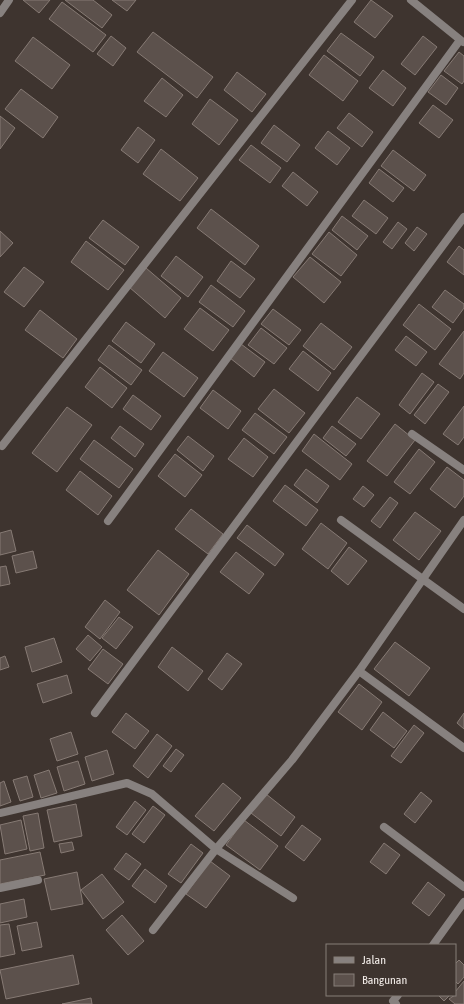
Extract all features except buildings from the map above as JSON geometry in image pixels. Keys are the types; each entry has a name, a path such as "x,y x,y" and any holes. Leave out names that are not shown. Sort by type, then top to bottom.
{"street":[{"path":"0,13 9,0"},
{"path":"2,446 352,0"},
{"path":"108,521 462,41 411,0"},
{"path":"95,713 464,217"},
{"path":"412,434 464,470"},
{"path":"341,520 464,609"},
{"path":"153,930 216,849 292,760 359,671 464,520"},
{"path":"359,671 464,748"},
{"path":"0,813 127,783 152,794 216,849 293,898"},
{"path":"384,827 464,886"},
{"path":"0,888 38,880"},
{"path":"434,944 464,902"},
{"path":"396,1004 393,1001 397,996"}]}
